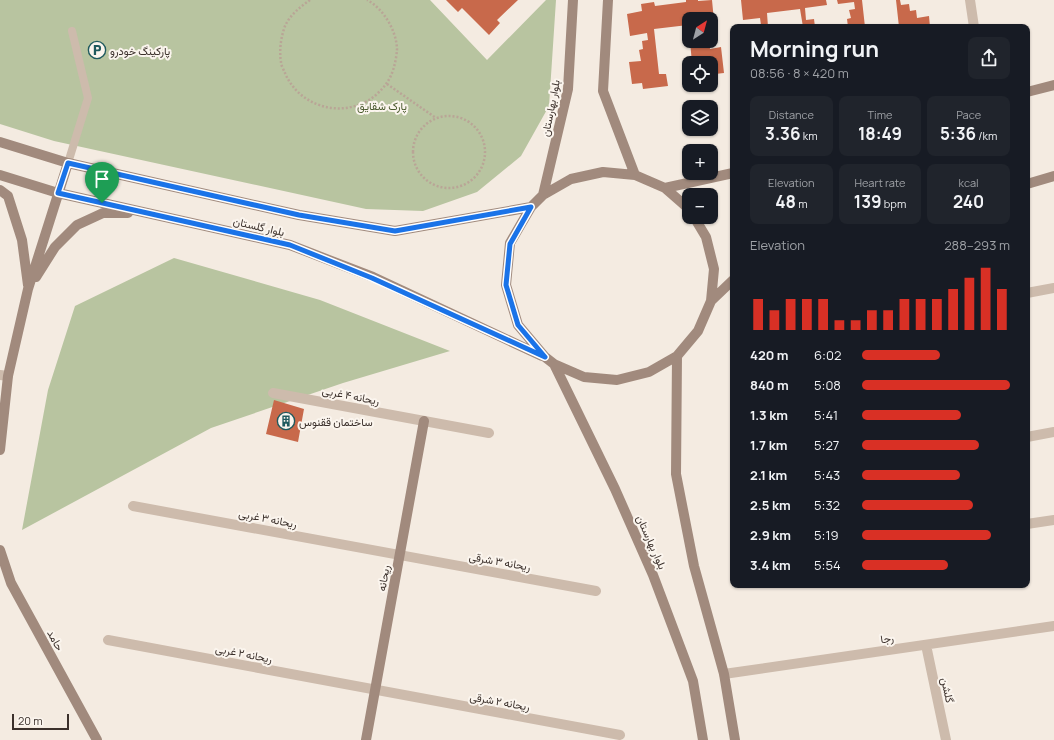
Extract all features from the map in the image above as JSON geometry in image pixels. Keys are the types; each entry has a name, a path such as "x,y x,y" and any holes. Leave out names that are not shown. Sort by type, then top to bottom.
{"main road":[{"name":"بلوار بهارستان","path":"543,195 568,89 573,0"},
{"path":"608,0 603,91 635,175"},
{"path":"1030,91 1054,85"},
{"name":"بلوار گلستان","path":"0,142 68,163 299,215 395,231 531,207"},
{"path":"0,450 4,375 28,289 68,163"},
{"path":"682,203 665,188 635,175 603,172 571,179 543,195 531,207 510,244 506,285 518,325 545,357 554,364 584,376 617,380 649,372 676,356 698,331 711,301 714,269 706,237 698,224"},
{"path":"665,188 730,174"},
{"name":"بلوار گلستان","path":"0,175 58,193 290,245 372,278 545,357"},
{"path":"1030,183 1054,176"},
{"path":"0,190 8,196 22,240 28,289"},
{"path":"28,289 55,247 77,225 103,213 145,212"},
{"path":"711,301 730,283"},
{"path":"676,356 676,474 694,566 724,674 735,740"},
{"name":"بلوار بهارستان","path":"554,364 615,489 654,575 693,681 703,740"},
{"name":"ریحانه","path":"366,740 424,421"},
{"name":"حامد","path":"0,550 11,583 97,740"}],"street":[{"path":"970,0 974,24"},
{"path":"1030,292 1054,288"},
{"name":"ریحانه ۴ غربی","path":"273,393 489,433"},
{"path":"1030,436 1054,432"},
{"name":"ریحانه ۳ غربی","path":"133,506 399,555"},
{"path":"1030,524 1054,520"},
{"name":"ریحانه ۳ شرقی","path":"399,555 596,591"},
{"name":"رجا","path":"724,674 1054,626"},
{"name":"ریحانه ۲ غربی","path":"108,640 375,690"},
{"name":"گلشن","path":"926,645 946,740"},
{"name":"ریحانه ۲ شرقی","path":"375,690 620,735"}],"lane":[{"path":"68,163 88,98 72,31"}],"path":[{"path":"310,0 297,9 286,25 280,43 281,63 288,81 301,96 318,106 337,109 356,107 373,98 387,84 395,67 397,48 393,30 383,13 367,0"},
{"path":"387,84 436,118 447,116 459,117 478,129 483,139 485,152 483,164 477,175 468,183 456,187 443,187 437,185 422,175 415,165 413,153 414,142 419,132 436,118"}],"green space":[{"name":"پارک شقایق","path":"0,0 430,0 487,60 546,0 556,0 549,106 521,156 477,192 423,211 366,209 54,141 0,124"},
{"path":"174,258 320,300 450,351 343,383 211,428 22,530 48,390 75,306"}],"building":[{"path":"446,0 518,0 497,20 500,23 489,35 462,8 458,12"},
{"path":"686,0 712,0 713,12 682,12 682,26 654,29 659,74 666,74 668,86 643,89 642,83 632,84 629,62 641,61 639,50 643,49 642,41 648,40 647,33 630,36 627,14 642,11 641,4 654,2 655,6 686,2"},
{"path":"741,0 826,0 827,5 805,8 806,20 814,19 815,24 802,24 800,9 767,13 768,24 761,24 760,18 743,20"},
{"path":"837,0 862,0 865,24 848,24 847,19 851,18 849,10 855,9 854,2 838,4"},
{"path":"896,0 900,0 901,5 909,4 910,11 916,10 917,18 929,16 930,24 899,24"},
{"path":"721,47 724,73 718,74 718,56 691,56 691,48 710,49"},
{"name":"ساختمان ققنوس","path":"274,400 304,409 298,442 266,434"}],"place":[{"name":"پارکینگ خودرو","path":"97,50"},
{"name":"ساختمان ققنوس","path":"286,421"}],"route":[{"path":"68,163 299,215 395,231 531,207 510,244 506,285 518,325 545,357 372,278 290,245 102,203 58,193 68,163"}]}
